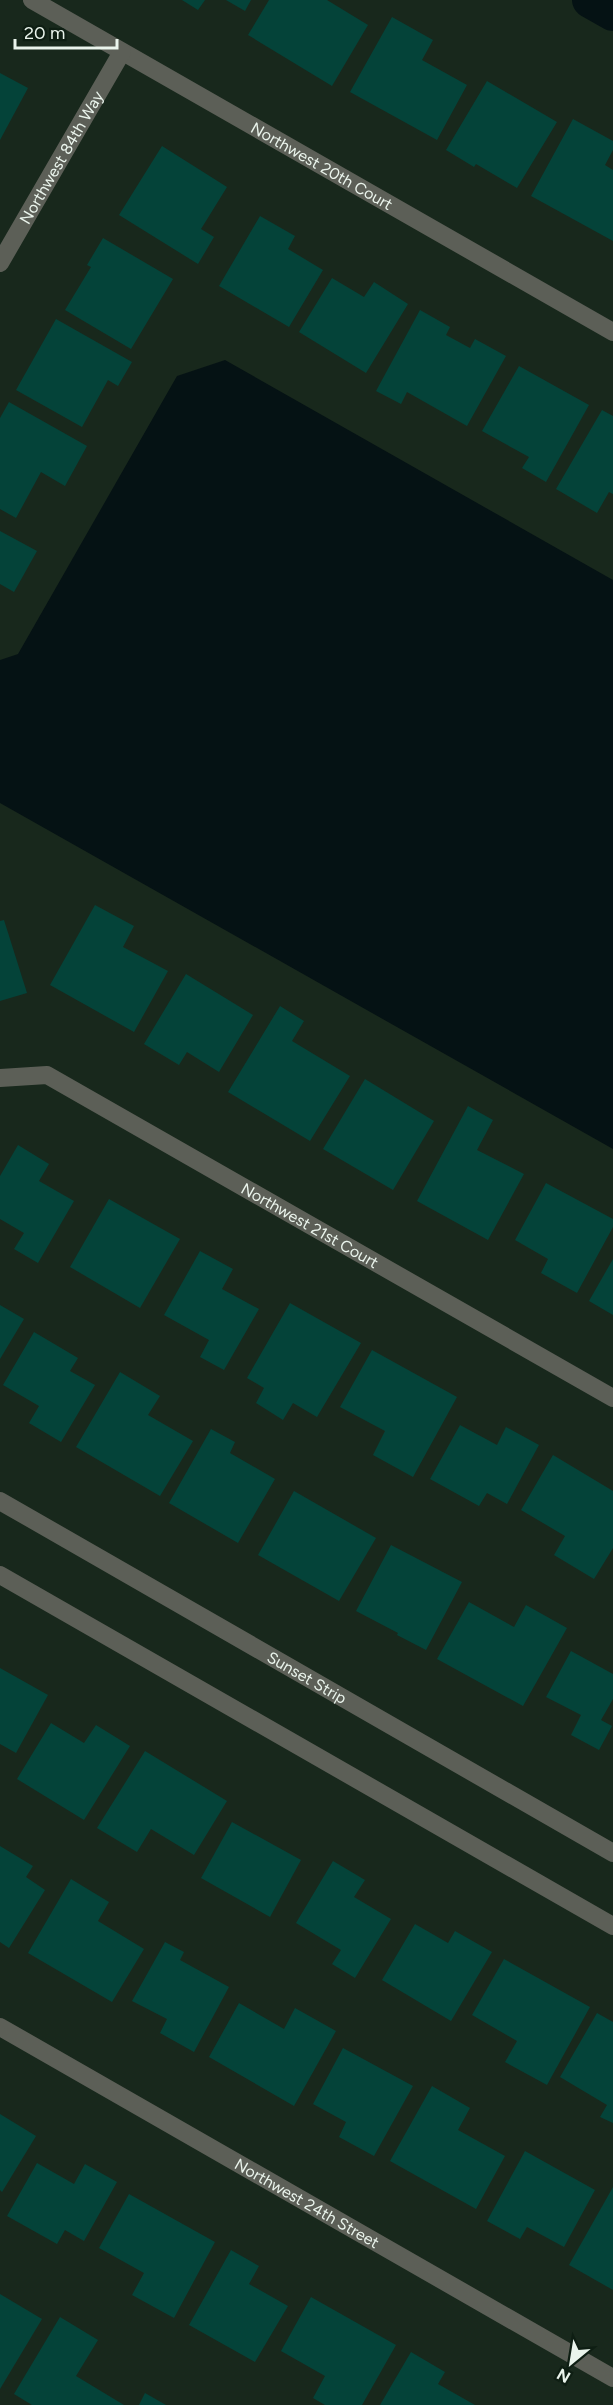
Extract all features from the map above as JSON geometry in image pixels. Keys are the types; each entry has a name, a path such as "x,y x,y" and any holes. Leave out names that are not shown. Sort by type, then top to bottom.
{"street":[{"name":"Northwest 20th Court","path":"32,0 613,332"},
{"name":"Northwest 84th Way","path":"0,263 122,52"},
{"name":"Northwest 21st Court","path":"1,1078 47,1075 613,1398"},
{"name":"Sunset Strip","path":"0,1501 613,1853"},
{"path":"0,1575 613,1926"},
{"name":"Northwest 24th Street","path":"0,2027 613,2378"}],"shaded area":[{"path":"225,360 613,580 613,1149 0,803 0,660 18,654 177,376"}],"building":[{"path":"182,0 205,0 198,10"},
{"path":"226,0 251,0 245,11"},
{"path":"269,0 327,0 368,25 332,86 248,35"},
{"path":"392,17 433,40 422,60 467,85 437,140 350,92"},
{"path":"0,73 28,88 0,140"},
{"path":"487,81 557,122 517,188 476,164 474,167 446,150"},
{"path":"573,119 613,141 613,150 605,165 613,170 613,241 531,196"},
{"path":"162,146 227,187 201,229 214,237 198,264 119,215"},
{"path":"260,216 295,236 288,249 323,270 289,327 219,286"},
{"path":"103,238 173,279 131,349 65,310 91,267 87,265"},
{"path":"332,278 364,297 374,282 408,304 366,373 299,332"},
{"path":"420,310 450,327 446,335 470,348 475,339 506,356 467,426 407,392 401,404 376,391"},
{"path":"56,319 132,362 118,386 108,380 82,427 16,390"},
{"path":"519,366 589,405 546,482 522,468 529,457 482,431"},
{"path":"9,402 87,446 65,486 41,472 16,518 0,509 0,418"},
{"path":"602,410 613,416 613,494 609,492 597,513 556,489"},
{"path":"0,531 37,551 14,592 0,584"},
{"path":"95,905 134,926 123,947 168,971 134,1032 50,985"},
{"path":"4,920 27,993 0,1001 0,921"},
{"path":"186,974 253,1015 219,1072 187,1052 179,1065 144,1044"},
{"path":"280,1006 304,1021 292,1041 350,1076 310,1141 228,1092"},
{"path":"365,1079 434,1121 393,1190 323,1149"},
{"path":"468,1106 493,1120 477,1150 524,1174 488,1240 417,1201"},
{"path":"18,1145 49,1164 39,1181 74,1201 38,1263 14,1249 24,1233 0,1219 0,1176"},
{"path":"546,1183 613,1219 613,1227 577,1293 541,1273 548,1259 515,1240"},
{"path":"109,1199 180,1239 140,1308 70,1267"},
{"path":"200,1251 233,1269 222,1289 259,1309 224,1370 200,1357 209,1340 164,1315"},
{"path":"613,1259 613,1315 589,1301"},
{"path":"290,1303 361,1343 317,1417 293,1403 283,1420 256,1403 264,1388 247,1378"},
{"path":"0,1305 24,1319 0,1359"},
{"path":"34,1332 78,1358 70,1371 95,1385 61,1442 29,1423 39,1406 3,1385"},
{"path":"372,1350 457,1397 413,1477 373,1455 385,1431 340,1407"},
{"path":"120,1372 160,1396 148,1415 193,1441 160,1496 76,1447"},
{"path":"460,1425 497,1445 506,1427 539,1445 507,1504 487,1493 479,1506 430,1479"},
{"path":"211,1429 235,1442 230,1453 275,1479 238,1543 169,1503"},
{"path":"553,1455 613,1491 613,1548 594,1579 554,1555 565,1536 521,1510"},
{"path":"294,1491 376,1538 339,1601 258,1555"},
{"path":"391,1545 462,1582 426,1650 356,1611"},
{"path":"469,1602 514,1627 526,1605 567,1628 523,1706 437,1659"},
{"path":"571,1651 613,1674 613,1699 601,1720 612,1726 599,1750 571,1735 581,1715 546,1697"},
{"path":"0,1668 48,1695 16,1753 0,1744"},
{"path":"51,1723 84,1743 96,1725 130,1746 84,1820 17,1779"},
{"path":"145,1751 227,1801 194,1855 151,1829 137,1852 97,1828"},
{"path":"232,1822 301,1860 270,1917 201,1878"},
{"path":"0,1846 33,1866 26,1877 45,1890 9,1948 0,1942"},
{"path":"333,1861 365,1880 354,1897 391,1919 355,1978 332,1964 341,1950 296,1923"},
{"path":"71,1879 109,1902 98,1921 144,1949 112,2002 28,1953"},
{"path":"415,1924 448,1943 455,1931 492,1952 451,2021 382,1980"},
{"path":"165,1942 184,1952 180,1960 229,1987 194,2052 160,2033 167,2019 132,2001"},
{"path":"504,1959 590,2007 547,2085 505,2062 517,2041 472,2015"},
{"path":"239,2003 284,2029 295,2008 336,2031 294,2106 209,2057"},
{"path":"597,2013 613,2022 613,2123 600,2117 607,2105 560,2077"},
{"path":"343,2048 413,2086 374,2156 339,2137 346,2122 313,2104"},
{"path":"432,2086 470,2108 458,2130 505,2156 476,2209 390,2161"},
{"path":"0,2114 36,2136 2,2192 0,2190"},
{"path":"525,2151 595,2190 564,2247 527,2227 520,2239 487,2221"},
{"path":"37,2163 74,2184 85,2164 117,2182 84,2241 65,2230 57,2244 7,2216"},
{"path":"613,2187 613,2290 569,2265"},
{"path":"129,2194 215,2242 174,2318 132,2295 144,2273 99,2248"},
{"path":"231,2250 259,2266 249,2284 288,2306 255,2362 189,2325"},
{"path":"0,2294 42,2319 0,2389"},
{"path":"311,2297 396,2345 362,2405 325,2405 313,2398 325,2376 281,2351"},
{"path":"60,2317 98,2340 76,2376 124,2405 32,2405 14,2394"},
{"path":"411,2352 445,2372 438,2384 475,2405 380,2405"},
{"path":"145,2393 166,2405 139,2405"}],"waterway":[{"path":"590,0 613,13"}]}
